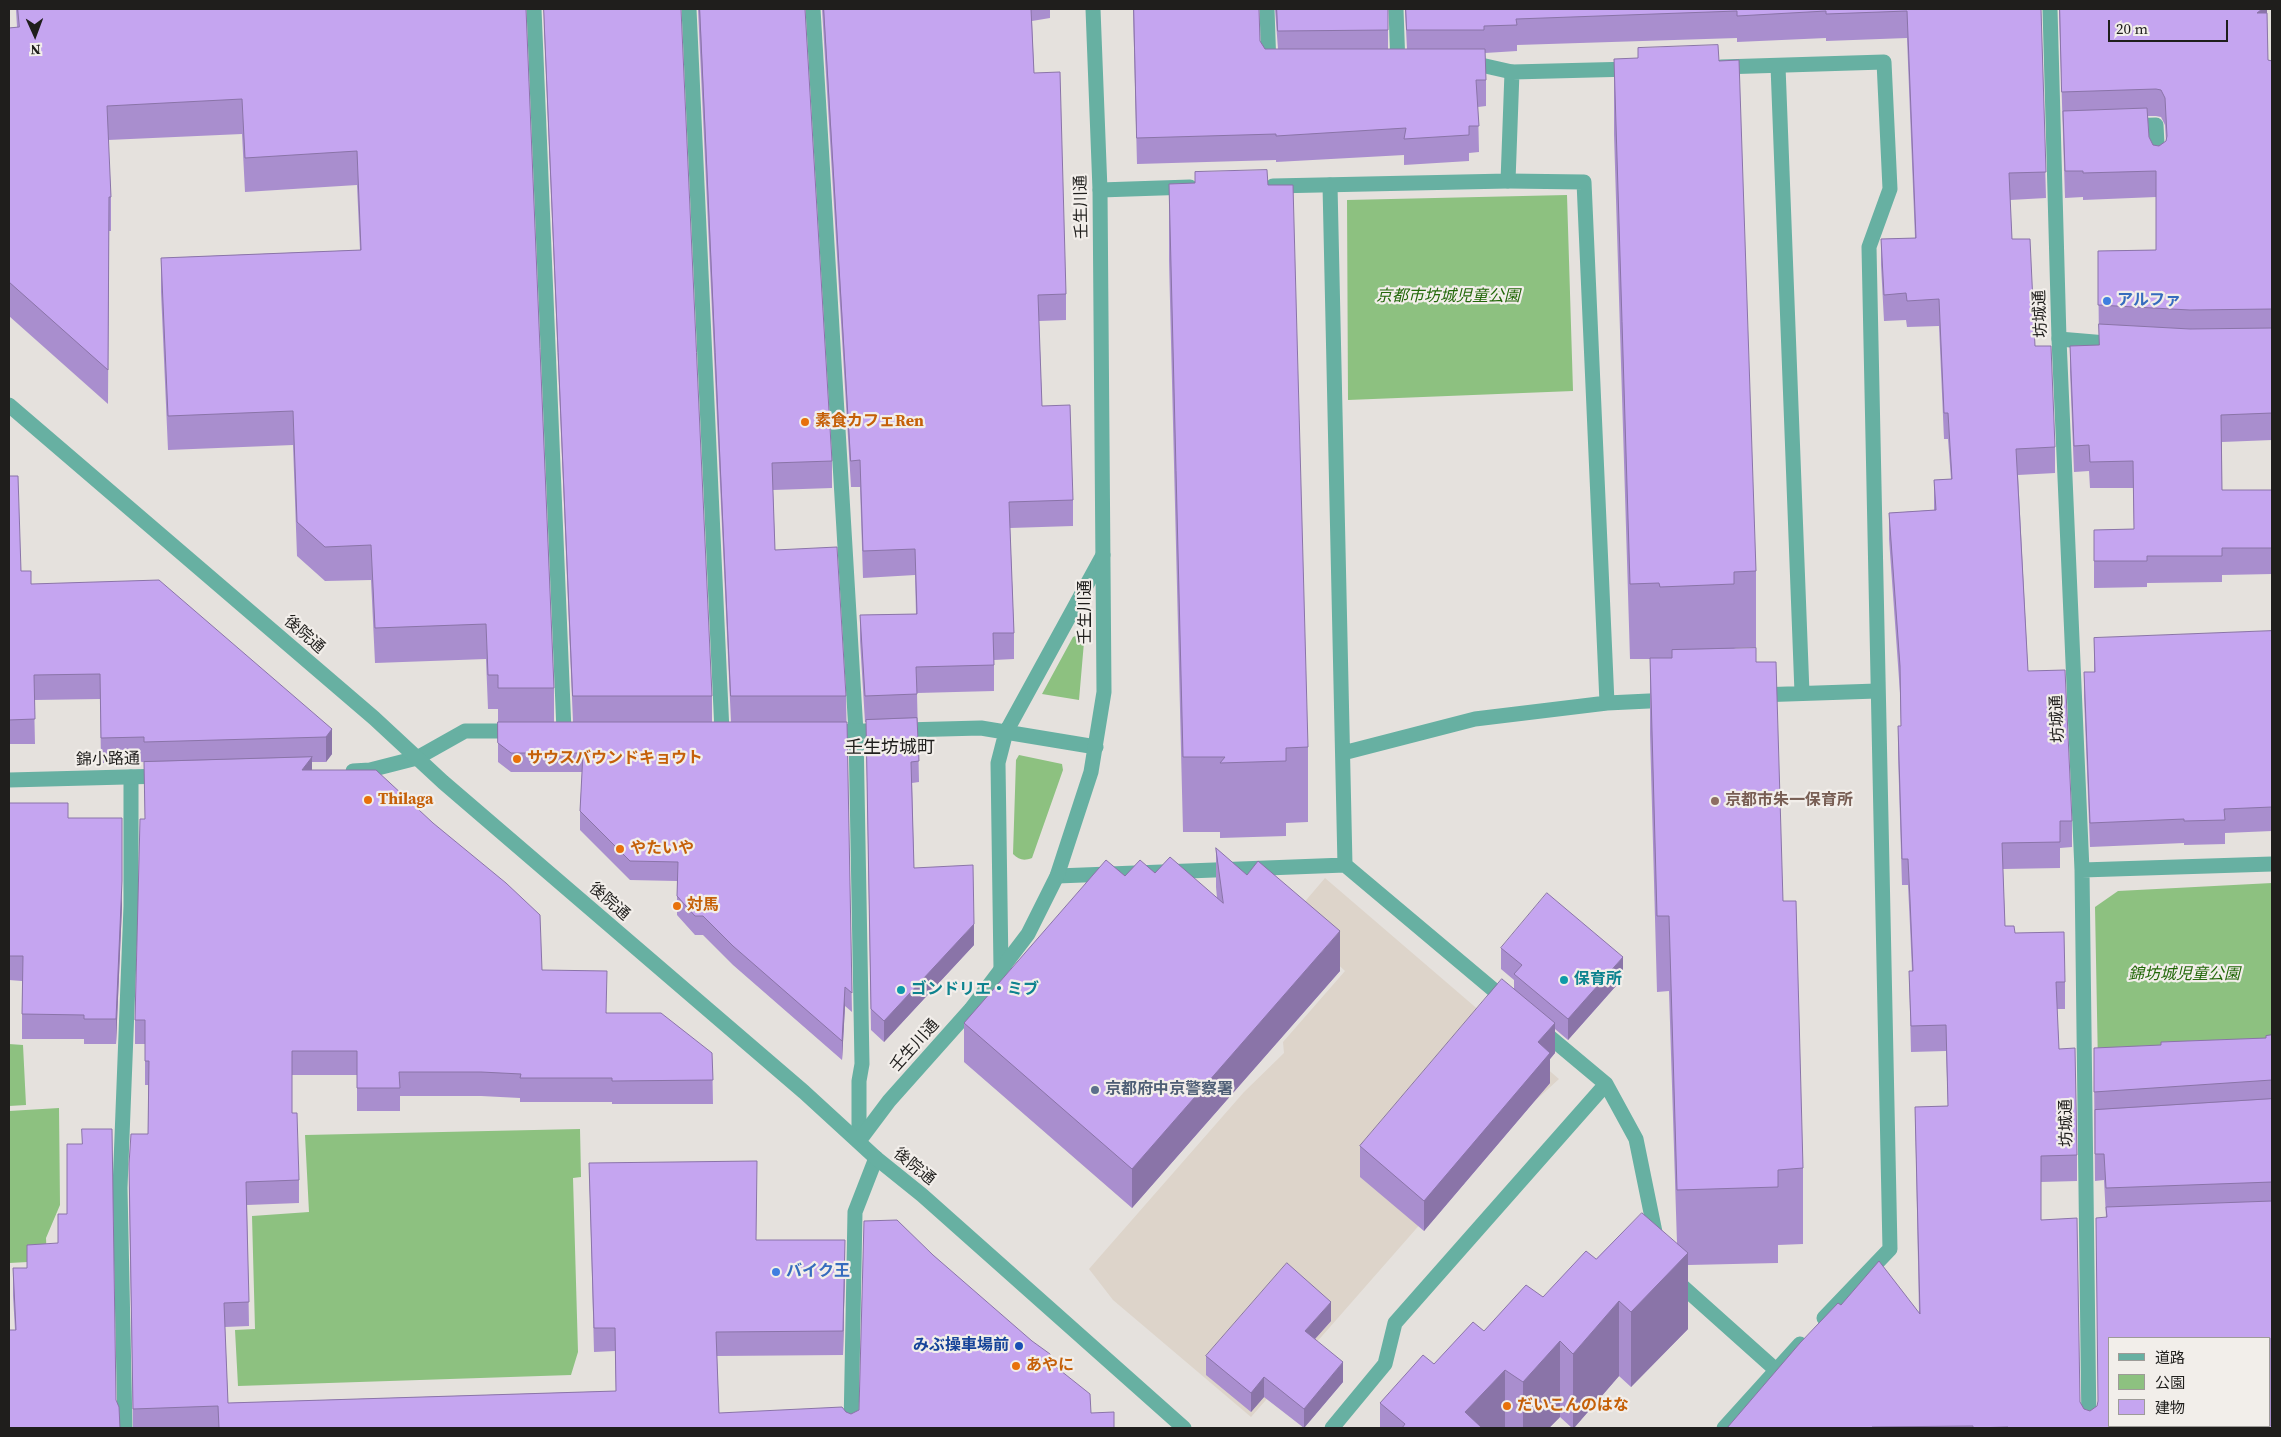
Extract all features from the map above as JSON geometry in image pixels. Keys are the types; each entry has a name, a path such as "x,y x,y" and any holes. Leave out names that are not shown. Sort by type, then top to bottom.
{"street":[{"path":"534,9 559,731 584,731"},
{"path":"689,9 722,732"},
{"path":"813,9 856,732 862,1064 859,1080 859,1141"},
{"name":"壬生川通","path":"859,1141 889,1102 971,1010 1028,934 1057,876 1092,772 1104,692 1100,190 1093,9"},
{"path":"1267,9 1269,67 1289,67"},
{"path":"1396,9 1398,66"},
{"name":"坊城通","path":"2050,9 2059,339 2082,870 2089,1428"},
{"path":"1709,68 1884,62 1890,189 1869,247 1890,1249 1724,1428"},
{"path":"1453,66 1481,65 1512,72 1650,69"},
{"path":"1378,66 1416,66"},
{"path":"1778,66 1802,693"},
{"path":"1508,181 1512,72"},
{"path":"2110,126 2156,125 2158,163"},
{"path":"2054,128 2072,128"},
{"path":"1263,186 1508,181 1584,182 1607,703"},
{"path":"1330,185 1345,865"},
{"path":"1100,190 1205,187"},
{"path":"2059,339 2132,344"},
{"name":"後院通","path":"9,405 374,718 417,758 859,1141 876,1158 922,1195 1184,1428"},
{"path":"1002,968 998,763 1006,732 1103,555"},
{"path":"1743,696 1877,690"},
{"path":"1342,753 1475,718 1607,703 1685,699"},
{"path":"808,732 981,728 1096,747"},
{"path":"340,771 370,770 417,758 464,730 534,731"},
{"path":"702,732 741,732"},
{"name":"錦小路通","path":"9,780 181,776"},
{"path":"125,1428 120,1188 131,906 131,777"},
{"path":"2082,870 2272,864"},
{"path":"1057,876 1345,865 1606,1084 1636,1138 1662,1265 1776,1370"},
{"path":"1332,1428 1385,1364 1395,1323 1606,1084"},
{"path":"2085,1128 2105,1127"},
{"path":"851,1428 854,1212 876,1158"},
{"path":"2086,1225 2105,1224"}],"shaded area":[{"path":"1325,878 1559,1079 1501,1132 1251,1417 1113,1300 1089,1269 1244,1092 1284,1053 1283,1042 1345,971 1290,919"}],"green space":[{"name":"京都市坊城児童公園","path":"1567,195 1573,391 1348,400 1347,200"},
{"path":"1083,636 1084,642 1079,700 1042,694 1073,637"},
{"path":"1019,755 1062,764 1063,770 1032,858 1024,860 1013,854 1016,760"},
{"name":"錦坊城児童公園","path":"2272,883 2272,1057 2098,1066 2095,907 2118,891"},
{"path":"9,1044 23,1045 26,1105 9,1106"},
{"path":"59,1108 60,1205 46,1238 47,1261 9,1263 9,1111"},
{"path":"580,1129 581,1177 573,1178 578,1352 571,1375 238,1386 235,1330 255,1329 252,1216 309,1212 305,1135"}],"building":[{"path":"18,9 526,9 554,688 498,688 498,675 488,675 486,624 375,628 371,545 325,547 297,522 293,411 168,416 161,258 361,250 357,151 245,158 242,99 107,106 111,197 109,197 108,370 9,282 9,28 19,27"},
{"path":"544,9 681,9 712,696 573,696"},
{"path":"700,9 805,9 832,461 772,463 775,550 837,547 846,696 731,696"},
{"path":"824,9 1031,9 1034,73 1060,72 1066,294 1038,295 1042,406 1070,405 1073,500 1009,502 1014,633 993,633 994,665 916,667 917,694 865,696 860,615 917,614 915,549 863,551 860,460 851,461"},
{"path":"1134,9 1259,9 1260,41 1265,49 1485,49 1486,80 1476,80 1479,126 1469,126 1469,135 1404,139 1406,128 1276,136 1276,134 1137,138"},
{"path":"1277,9 1388,9 1388,30 1278,31"},
{"path":"1406,9 2041,9 2046,172 2009,173 2012,239 2030,239 2035,346 2051,346 2055,447 2016,449 2028,671 2065,670 2072,821 2060,821 2060,842 2002,843 2005,926 2014,926 2015,933 2064,932 2065,982 2056,982 2059,1049 2075,1048 2077,1155 2041,1156 2041,1220 2077,1218 2080,1402 2084,1409 2090,1411 2097,1406 2098,1401 2096,1218 2107,1217 2106,1207 2272,1201 2272,1428 1973,1428 1973,1426 1727,1428 1800,1343 1838,1303 1841,1305 1879,1261 1920,1314 1915,1107 1948,1106 1946,1025 1911,1026 1909,971 1913,971 1908,859 1902,859 1898,726 1901,726 1900,666 1889,513 1936,510 1934,480 1952,479 1948,413 1944,413 1939,299 1907,301 1906,293 1884,295 1881,239 1916,238 1907,11 1826,14 1826,11 1737,16 1737,11 1516,19 1517,25 1484,26 1484,30 1407,30"},
{"path":"2060,9 2262,9 2257,13 2267,13 2268,60 2272,61 2272,309 2190,310 2098,305 2098,251 2156,250 2156,171 2083,173 2083,171 2065,171 2063,111 2147,108 2149,137 2153,145 2159,146 2166,141 2167,136 2165,98 2161,90 2156,89 2062,92"},
{"path":"1718,45 1719,61 1739,60 1756,571 1734,572 1734,584 1660,587 1659,583 1630,584 1614,59 1638,58 1638,48"},
{"path":"1267,170 1268,185 1293,185 1308,747 1286,748 1286,761 1220,763 1225,757 1183,757 1169,184 1195,183 1195,172"},
{"path":"2099,324 2190,329 2272,328 2272,413 2221,415 2222,490 2272,490 2272,548 2222,548 2222,556 2147,556 2147,561 2094,561 2094,530 2134,529 2133,461 2090,462 2089,445 2074,446 2070,346 2099,345"},
{"path":"9,476 18,476 21,571 31,571 31,584 159,580 332,729 326,737 144,742 144,737 101,738 100,674 34,675 35,719 9,720"},
{"path":"2272,631 2272,807 2224,809 2225,820 2184,821 2184,819 2090,823 2084,672 2095,672 2094,638"},
{"path":"1756,648 1756,662 1776,662 1783,901 1796,901 1803,1168 1778,1170 1778,1187 1677,1190 1669,916 1657,916 1650,658 1672,658 1672,650"},
{"path":"917,718 919,761 911,762 914,868 973,865 974,924 884,1021 871,1009 866,720"},
{"path":"498,722 847,722 852,993 845,987 842,1041 733,946 703,916 695,916 677,896 678,862 630,861 580,811 583,753 511,753 498,743"},
{"path":"312,757 302,770 376,770 433,823 506,883 540,915 542,970 607,971 606,1013 661,1013 712,1053 713,1080 612,1081 612,1078 520,1078 521,1074 481,1072 399,1072 400,1088 357,1088 357,1051 292,1051 292,1113 297,1113 299,1180 246,1182 249,1302 224,1303 228,1403 616,1391 615,1328 594,1328 589,1163 757,1161 756,1240 845,1240 843,1331 716,1332 719,1413 842,1407 851,1414 859,1410 864,1221 897,1220 933,1255 1032,1341 1050,1354 1051,1363 1090,1394 1091,1413 1114,1412 1114,1428 219,1428 218,1406 133,1409 129,1164 131,1134 148,1134 149,1061 145,1061 145,1020 135,1020 140,819 145,819 144,762"},
{"path":"9,803 68,803 68,818 122,818 122,881 116,1019 84,1019 84,1015 22,1014 23,956 9,956"},
{"path":"1216,848 1247,875 1258,861 1340,931 1132,1169 964,1023 1106,860 1125,876 1140,860 1155,873 1170,857 1223,903"},
{"name":"保育所","path":"1547,893 1623,957 1568,1019 1514,974 1522,965 1501,948"},
{"path":"1502,979 1555,1023 1538,1042 1550,1053 1424,1201 1360,1146"},
{"path":"2272,1035 2272,1080 2094,1092 2094,1048 2161,1045 2161,1042 2266,1038 2266,1036"},
{"path":"2272,1099 2272,1182 2106,1188 2104,1154 2095,1154 2095,1110"},
{"path":"82,1129 112,1129 116,1400 119,1407 120,1428 9,1428 9,1330 16,1330 13,1268 27,1268 27,1245 58,1243 58,1214 67,1214 67,1144 82,1144"},
{"path":"1642,1213 1688,1253 1631,1312 1619,1301 1573,1354 1560,1341 1523,1382 1505,1370 1465,1412 1482,1428 1402,1428 1405,1424 1380,1403 1423,1355 1434,1364 1473,1322 1484,1331 1526,1285 1543,1297 1586,1251 1596,1259"},
{"path":"1287,1263 1331,1302 1305,1331 1343,1362 1304,1409 1264,1377 1251,1393 1206,1356"}],"place":[{"name":"アルファ","path":"2107,301"},
{"name":"素食カフェRen","path":"805,422"},
{"name":"サウスバウンドキョウト","path":"517,759"},
{"name":"Thilaga","path":"368,800"},
{"name":"京都市朱一保育所","path":"1715,801"},
{"name":"やたいや","path":"620,849"},
{"name":"対馬","path":"677,906"},
{"name":"保育所","path":"1564,980"},
{"name":"ゴンドリエ・ミブ","path":"901,990"},
{"name":"京都府中京警察署","path":"1095,1090"},
{"name":"バイク王","path":"776,1272"},
{"name":"みぶ操車場前","path":"1019,1346"},
{"name":"あやに","path":"1016,1366"},
{"name":"だいこんのはな","path":"1507,1406"}],"district":[{"name":"壬生坊城町","path":"890,748"}]}
